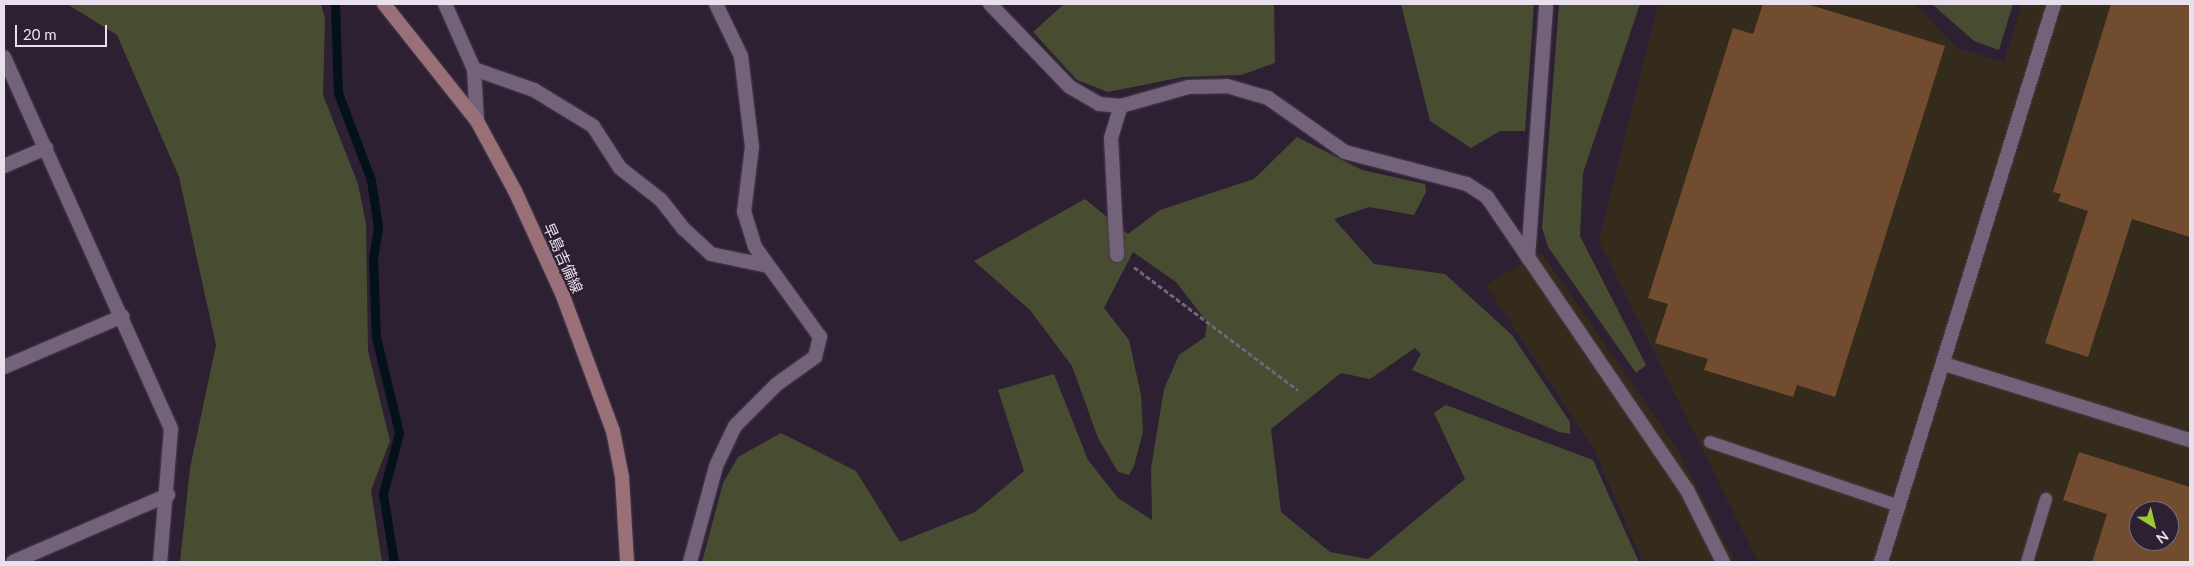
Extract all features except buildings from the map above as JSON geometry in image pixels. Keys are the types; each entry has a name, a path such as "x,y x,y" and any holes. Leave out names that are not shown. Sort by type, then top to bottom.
{"main road":[{"name":"早島吉備線","path":"384,4 476,121 515,191 563,296 613,431 622,477 626,562"}],"street":[{"path":"445,4 474,69 476,121"},
{"path":"690,562 716,466 735,426 777,384 816,357 820,337 755,247 744,212 752,147 741,56 716,4"},
{"path":"990,4 1070,87 1099,104 1121,106 1188,86 1227,86 1268,98 1345,152 1467,184 1487,197 1687,490 1723,562"},
{"path":"1528,258 1546,4"},
{"path":"1881,562 1944,364 2054,4"},
{"path":"4,57 123,316 171,429 168,495 160,562"},
{"path":"474,69 534,90 593,126 620,168 660,200 684,229 711,254 768,266"},
{"path":"1117,255 1111,138 1121,106"},
{"path":"4,166 46,148"},
{"path":"4,367 123,316"},
{"path":"1944,364 2190,440"},
{"path":"13,562 168,495"}],"lane":[{"path":"1710,442 1899,506"},
{"path":"2026,562 2046,499"}],"path":[{"path":"1117,255 1298,390"}],"shaded area":[{"path":"1658,4 1915,4 1959,49 2004,62 2022,4 2190,4 2190,562 1758,562 1599,241"},
{"path":"1541,252 1675,445 1735,562 1643,562 1594,449 1486,285"}],"green space":[{"path":"67,4 321,4 325,18 323,95 358,184 366,224 368,351 390,441 371,490 382,562 180,562 190,468 216,345 179,177 117,35"},
{"path":"1064,4 1274,4 1275,63 1241,75 1183,77 1108,92 1077,80 1033,32"},
{"path":"1401,4 1534,4 1525,131 1500,131 1471,148 1430,121"},
{"path":"1559,4 1640,4 1583,173 1580,236 1646,365 1636,373 1548,247 1542,228"},
{"path":"1932,4 2013,4 1999,50 1974,41"},
{"path":"1297,137 1362,170 1425,184 1426,192 1414,215 1369,207 1334,219 1374,264 1445,274 1512,335 1570,422 1570,434 1559,432 1412,370 1421,354 1415,348 1370,379 1341,373 1271,429 1281,512 1330,552 1368,559 1465,479 1434,413 1446,405 1593,460 1639,562 702,562 723,483 738,457 781,433 856,471 900,542 975,512 1024,471 998,390 1054,374 1088,460 1118,498 1152,520 1151,468 1164,389 1179,355 1205,337 1207,322 1176,282 1133,252 1104,308 1129,340 1141,395 1143,432 1134,466 1129,475 1118,472 1098,438 1072,366 1030,310 974,261 1085,199 1128,234 1160,210 1254,179"}],"waterway":[{"path":"335,4 338,93 371,180 378,227 373,257 376,337 399,433 383,494 394,562"}]}
